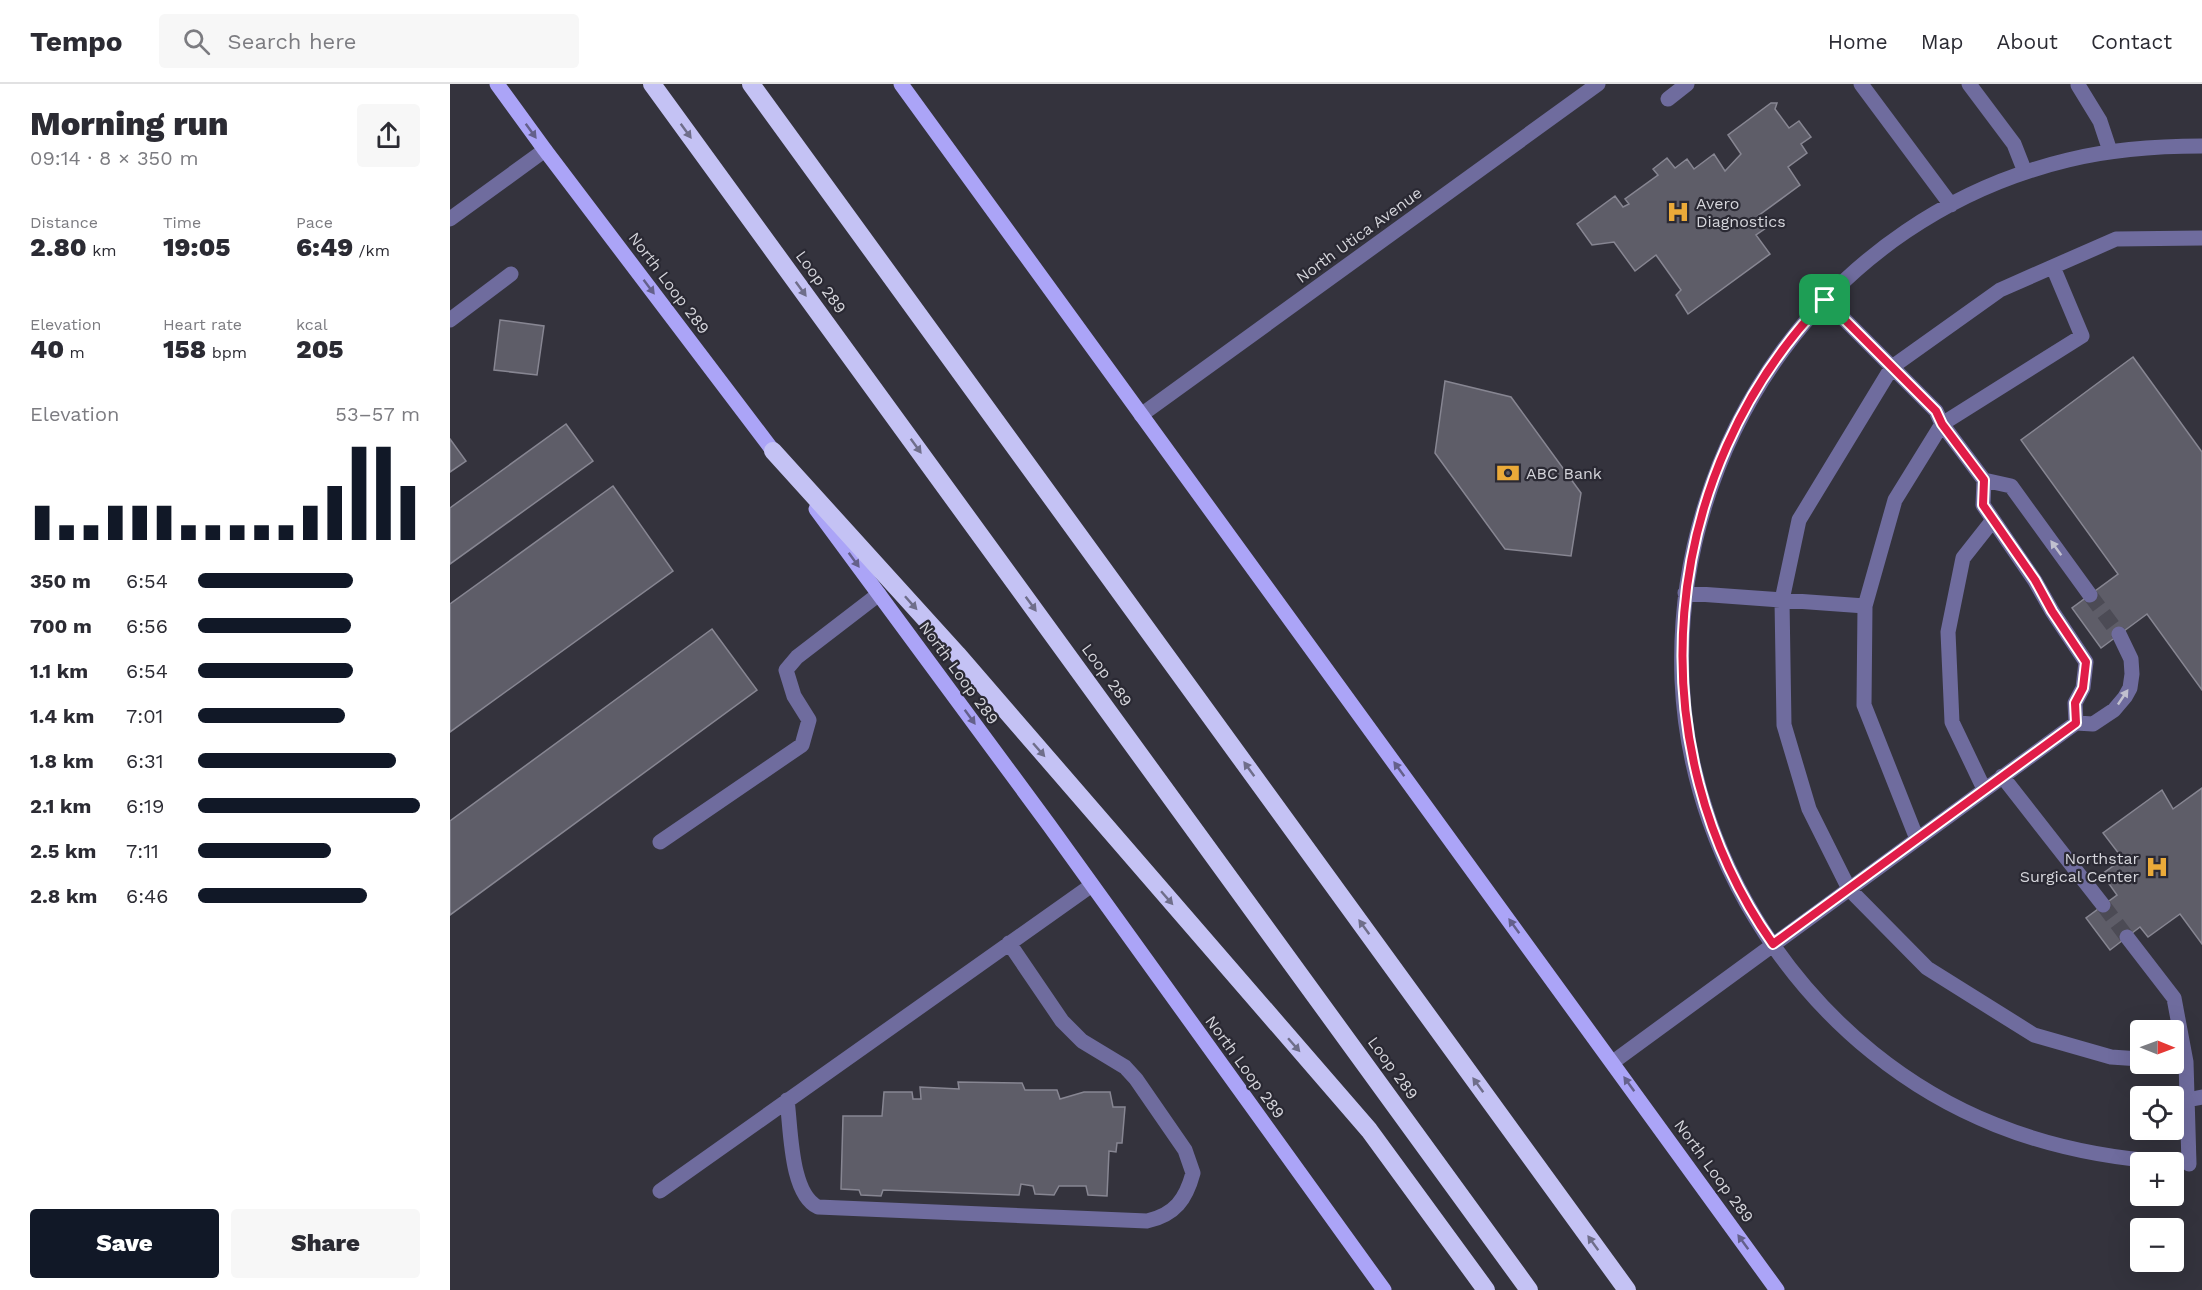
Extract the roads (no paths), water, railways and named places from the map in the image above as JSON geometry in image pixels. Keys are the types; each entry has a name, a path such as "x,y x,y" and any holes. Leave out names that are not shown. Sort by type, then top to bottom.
{"highway":[{"name":"Loop 289","path":"652,84 1529,1290"},
{"path":"751,84 1627,1290"},
{"path":"773,451 957,654 1369,1130 1486,1290"}],"main road":[{"name":"North Loop 289","path":"497,84 879,594 1384,1290"},
{"name":"North Loop 289","path":"901,84 1777,1290"}],"street":[{"name":"North Utica Avenue","path":"1142,415 1598,84"},
{"path":"1668,99 1687,84"},
{"path":"1861,84 1951,205"},
{"path":"1969,84 2014,144 2025,172"},
{"path":"2078,85 2100,120 2110,151"},
{"path":"2130,1160 2066,1148 2034,1139 1993,1124 1953,1105 1880,1058 1846,1030 1815,999 1773,944 1740,891 1721,852 1706,810 1694,768 1682,681 1685,593 1692,550 1718,465 1757,387 1781,351 1825,300 1872,256 1908,230 1951,205 1984,188 2025,172 2110,151 2154,146 2202,146"},
{"path":"450,219 545,150"},
{"path":"2130,1058 2111,1057 2034,1035 1927,969 1849,889 1809,809 1784,725 1782,600 1798,520 1892,367 2000,290 2116,239 2202,238"},
{"path":"1917,839 1864,705 1865,606 1895,500 1942,424 2082,336 2053,267"},
{"path":"450,320 511,274"},
{"path":"1825,300 1936,411 1942,424 1984,480 1983,505 2035,580 2052,611 2086,662 2083,688 2075,703 2076,723"},
{"path":"1984,480 2011,486 2090,595"},
{"path":"1984,789 1952,722 1948,632 1963,558 1993,520"},
{"path":"1685,593 1865,606"},
{"path":"660,842 802,745 809,720 794,696 786,669 797,657 879,594"},
{"path":"1613,1062 2076,723 2093,724 2114,710 2125,698 2130,688 2132,674 2131,659 2119,634"},
{"path":"2002,776 2103,905"},
{"path":"660,1191 1092,885"},
{"path":"2127,937 2174,998 2176,1020"},
{"path":"788,1101 798,1182 810,1204 818,1207 1148,1221 1160,1219 1170,1213 1184,1196 1193,1173 1185,1150 1136,1079 1125,1067 1082,1041 1062,1021 1009,943"},
{"path":"2184,1072 2195,1099 2188,1164"}],"tunnel":[{"path":"2090,595 2119,634"},
{"path":"2103,905 2127,937"}],"place":[{"name":"Avero Diagnostics","path":"1678,212"},
{"name":"ABC Bank","path":"1508,473"},
{"name":"Northstar Surgical Center","path":"2157,867"}]}
